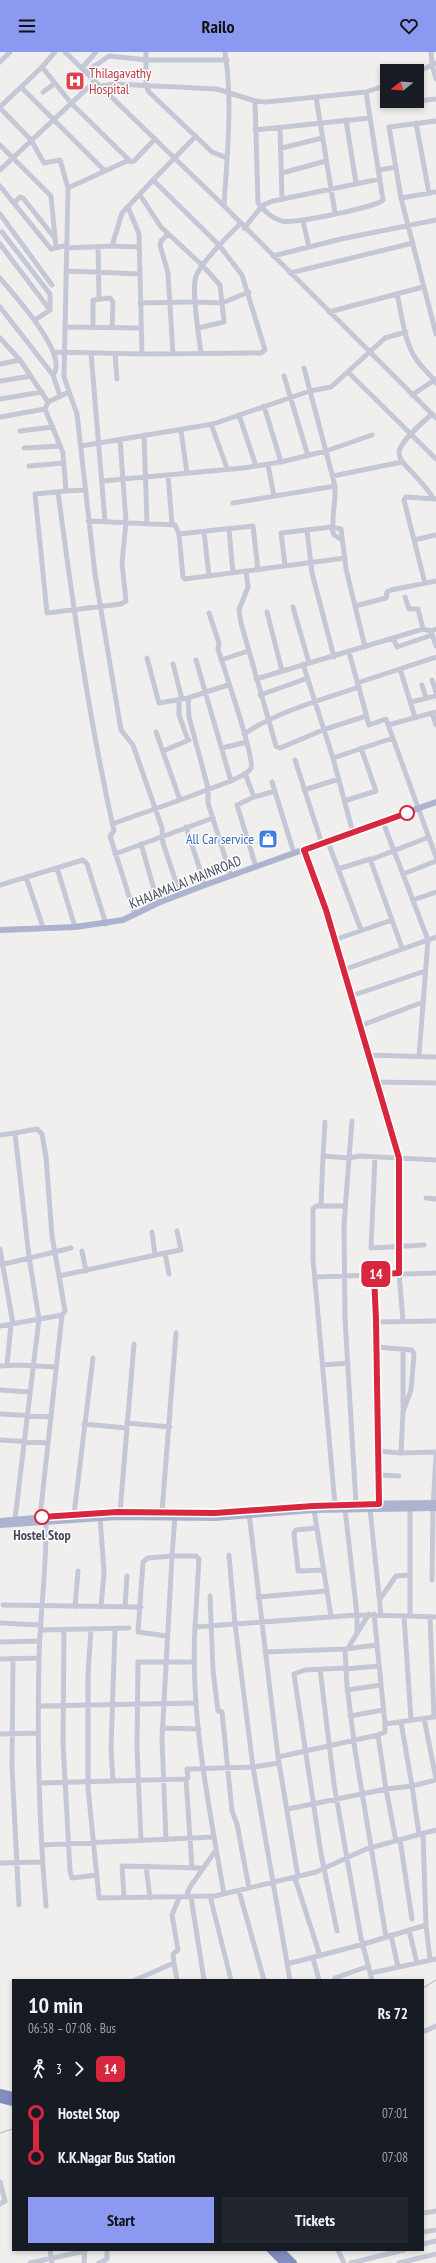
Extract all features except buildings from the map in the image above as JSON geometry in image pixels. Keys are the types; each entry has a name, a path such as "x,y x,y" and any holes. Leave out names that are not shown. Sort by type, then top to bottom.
{"highway":[{"path":"0,2093 12,2096"},
{"path":"0,2099 12,2102"},
{"path":"272,2251 284,2263"},
{"path":"281,2251 293,2263"}],"main road":[{"name":"KHAJAMALAI MAINROAD","path":"0,930 7,931 43,927 75,927 106,924 135,915 158,902 436,802"},
{"path":"249,1513 314,1510 356,1504 434,1506"},
{"path":"0,1525 74,1514 215,1515 340,1507 370,1509 434,1506"},
{"path":"0,1521 15,1519 100,1517 118,1514 162,1512 175,1515"}],"street":[{"path":"0,62 10,52"},
{"path":"55,52 42,67 0,107 31,140 44,163 60,160 68,188 68,271 64,377 76,414 81,446 88,521 100,608 122,730 133,745 155,808 163,835 163,843 180,894"},
{"path":"82,68 96,52"},
{"path":"146,52 146,86 149,92 212,152 227,158"},
{"path":"224,206 227,158 228,92 225,52"},
{"path":"431,52 436,78"},
{"path":"68,53 224,206 242,226 436,418"},
{"path":"86,72 109,56 146,60 226,60"},
{"path":"424,69 434,64"},
{"path":"42,67 54,84 130,161"},
{"path":"0,170 12,157 95,81"},
{"path":"43,92 54,84"},
{"path":"101,86 115,84 217,89 255,101 366,92 380,87"},
{"path":"22,87 105,171"},
{"path":"255,101 256,196 261,208 281,221 303,221 382,203 383,200 379,170 366,92"},
{"path":"316,97 335,213"},
{"path":"424,100 436,99"},
{"path":"255,130 320,125 346,120 370,118"},
{"path":"346,120 356,184"},
{"path":"436,121 389,127 401,198 423,287 434,321 436,334"},
{"path":"416,123 429,193"},
{"path":"280,128 282,148 282,199"},
{"path":"112,246 122,213 196,136"},
{"path":"282,148 322,138"},
{"path":"68,188 130,161 155,139"},
{"path":"0,145 51,196 56,248"},
{"path":"282,173 326,160"},
{"path":"379,170 396,167"},
{"path":"201,352 194,302 196,276 219,246 266,203 331,188 380,179"},
{"path":"53,352 173,354 201,352 264,352 249,292 242,275 219,246 153,180"},
{"path":"0,186 50,249 112,246 140,247"},
{"path":"401,198 436,192"},
{"path":"140,195 161,227 203,266 220,285 224,322 198,328"},
{"path":"14,203 20,197 23,198 55,237"},
{"path":"128,207 138,229 140,247 140,328 142,354"},
{"path":"0,214 52,284"},
{"path":"273,256 436,220"},
{"path":"303,221 309,248"},
{"path":"9,226 1,232 50,294 50,310"},
{"path":"168,234 161,241 160,245 168,273 173,354"},
{"path":"290,273 413,243"},
{"path":"0,244 50,310"},
{"path":"98,247 100,272 99,298"},
{"path":"68,271 140,274"},
{"path":"0,278 35,320 53,352 57,368 53,375"},
{"path":"329,312 423,287"},
{"path":"140,303 169,301 222,303 249,292"},
{"path":"397,294 406,332 416,360 435,380 412,395"},
{"path":"93,327 93,300 99,298 112,299 112,328"},
{"path":"0,307 53,375 60,396"},
{"path":"35,320 50,310"},
{"path":"66,327 140,328"},
{"path":"81,446 144,435 181,431 211,424 310,391 331,386 388,337 406,332"},
{"path":"0,338 20,360 48,402"},
{"path":"0,348 7,347"},
{"path":"91,353 105,521"},
{"path":"115,354 117,379"},
{"path":"0,364 20,360"},
{"path":"304,368 335,486 336,502 332,512 332,527 334,535 342,540"},
{"path":"348,372 436,459"},
{"path":"0,381 31,376"},
{"path":"284,376 308,456"},
{"path":"0,399 42,392"},
{"path":"66,491 64,463 60,446 45,409 48,402 69,392"},
{"path":"264,406 281,462"},
{"path":"0,417 45,409"},
{"path":"432,414 410,433 399,447 399,455 402,462 427,488 435,499"},
{"path":"239,415 256,466"},
{"path":"211,424 227,468"},
{"path":"20,431 53,427"},
{"path":"181,431 186,473"},
{"path":"144,435 147,523"},
{"path":"102,481 256,466 281,462 326,451 372,435"},
{"path":"86,490 35,494 47,613 100,608 121,604 126,601 122,563 126,522 120,439"},
{"path":"24,448 60,446"},
{"path":"333,476 402,462"},
{"path":"29,466 64,463"},
{"path":"268,464 274,496"},
{"path":"168,474 172,524"},
{"path":"233,503 335,486"},
{"path":"58,492 73,610 102,778 114,832 110,836 135,915"},
{"path":"425,583 404,498 435,499"},
{"path":"88,521 172,524 176,526 179,534 183,577 186,579 345,558"},
{"path":"179,534 253,526 258,570"},
{"path":"285,565 281,533 332,527 340,529 355,606 365,647"},
{"path":"228,529 233,573"},
{"path":"307,530 313,577 334,657"},
{"path":"204,532 209,576"},
{"path":"414,540 436,536"},
{"path":"246,572 248,586 239,610 260,695 278,748 323,730 366,716"},
{"path":"355,606 386,598 388,591 436,581"},
{"path":"405,596 408,609 418,609 423,629"},
{"path":"293,607 308,678 333,758 353,833"},
{"path":"267,612 282,671"},
{"path":"112,824 230,781 245,773 252,765 247,742 218,649 219,643 209,614"},
{"path":"256,679 334,657 423,629 433,632"},
{"path":"393,638 396,647 433,632"},
{"path":"433,632 436,646"},
{"path":"221,660 248,651"},
{"path":"349,652 369,725 387,722 394,723 434,712 436,725"},
{"path":"244,734 254,727 315,702 400,669 436,657"},
{"path":"147,658 159,703 188,698 228,685"},
{"path":"196,660 222,748 230,781"},
{"path":"173,664 180,699 179,715 188,740"},
{"path":"400,669 415,717"},
{"path":"260,695 308,678"},
{"path":"432,680 436,692"},
{"path":"422,684 426,698"},
{"path":"411,702 436,696"},
{"path":"188,698 189,717 208,788 208,803 231,876"},
{"path":"387,722 436,857"},
{"path":"240,723 254,727"},
{"path":"156,732 180,800"},
{"path":"163,751 194,738"},
{"path":"333,758 393,738"},
{"path":"222,748 247,742"},
{"path":"345,800 374,792 376,790 361,748"},
{"path":"295,760 304,790 325,843 338,869 361,930"},
{"path":"245,773 254,798"},
{"path":"304,790 339,779"},
{"path":"272,782 294,853"},
{"path":"256,867 237,807 238,804 275,791"},
{"path":"115,854 163,835 213,818"},
{"path":"383,822 428,940 418,1056"},
{"path":"186,827 205,885"},
{"path":"338,869 370,860 429,837"},
{"path":"141,844 158,902"},
{"path":"304,850 334,940 399,1158 399,1273 402,1321"},
{"path":"370,860 402,948"},
{"path":"0,885 80,861 85,861 106,924"},
{"path":"403,874 436,862"},
{"path":"57,868 75,927"},
{"path":"26,878 43,927"},
{"path":"413,900 436,892"},
{"path":"334,940 392,920"},
{"path":"343,970 436,936"},
{"path":"351,996 425,971"},
{"path":"360,1026 423,1002"},
{"path":"369,1055 436,1057"},
{"path":"376,1082 436,1083"},
{"path":"352,1121 346,1206 344,1276 356,1504"},
{"path":"321,1205 325,1122"},
{"path":"0,1135 37,1129 42,1134 46,1157 54,1251 65,1311 62,1315 48,1443 39,1658 39,1783 42,1862 46,1906"},
{"path":"15,1133 29,1257 39,1319 15,1519"},
{"path":"323,1156 436,1160"},
{"path":"375,1157 370,1248 424,1245"},
{"path":"426,1198 436,1199"},
{"path":"346,1206 321,1205 316,1206 313,1209 315,1277 322,1365 340,1507 357,1615 357,1632"},
{"path":"59,1276 181,1250 177,1231"},
{"path":"152,1232 155,1255"},
{"path":"1,1264 71,1248"},
{"path":"0,1249 1,1264 12,1324 7,1366"},
{"path":"82,1251 86,1271"},
{"path":"165,1253 169,1274"},
{"path":"315,1277 399,1273 436,1273"},
{"path":"374,1275 377,1347 377,1451 379,1504"},
{"path":"0,1326 62,1315"},
{"path":"376,1322 436,1321"},
{"path":"162,1512 170,1427 176,1333"},
{"path":"118,1514 134,1344"},
{"path":"377,1347 412,1350 414,1354 411,1390 403,1409"},
{"path":"401,1453 403,1349"},
{"path":"74,1514 93,1358"},
{"path":"322,1365 348,1363"},
{"path":"0,1366 56,1367"},
{"path":"0,1390 30,1392"},
{"path":"0,1414 28,1414 51,1417"},
{"path":"84,1424 170,1427"},
{"path":"0,1440 48,1443"},
{"path":"377,1451 436,1454 432,1580"},
{"path":"378,1475 399,1476"},
{"path":"410,1508 410,1616"},
{"path":"370,1509 381,1615"},
{"path":"314,1510 331,1616"},
{"path":"249,1513 278,1757 288,1809 296,1878 320,1956"},
{"path":"166,1840 162,1780 162,1728 175,1515"},
{"path":"100,1517 104,1572 100,1608"},
{"path":"316,1528 296,1530 294,1533 298,1571 323,1570"},
{"path":"229,1555 235,1624 253,1767 290,1979"},
{"path":"167,1636 139,1633 144,1562 148,1558 172,1556 198,1557 193,1662 196,1704 214,1837 224,1894"},
{"path":"75,1607 78,1571"},
{"path":"380,1599 396,1576 410,1575"},
{"path":"124,1607 127,1576"},
{"path":"258,1597 326,1591"},
{"path":"210,1596 218,1711 222,1712 225,1726 232,1811 237,1824 249,1888"},
{"path":"3,1605 100,1608 141,1607"},
{"path":"372,1614 346,1648 345,1669 353,1740 386,1937"},
{"path":"278,1757 378,1735 385,1732 377,1645 372,1614"},
{"path":"195,1627 372,1614 436,1617"},
{"path":"404,1616 411,1720"},
{"path":"385,1724 434,1717 435,1695 430,1617"},
{"path":"0,1623 64,1630 129,1628"},
{"path":"91,1629 88,1705 88,1782 99,1898 179,1898 210,1896 239,1891 296,1878 324,1869 372,1847 436,1830"},
{"path":"113,1781 111,1749 114,1629"},
{"path":"64,1630 65,1782 72,1878 97,1875"},
{"path":"0,1642 40,1641"},
{"path":"265,1652 377,1645"},
{"path":"0,1658 39,1658"},
{"path":"12,1658 12,1734 19,1905"},
{"path":"141,1841 138,1780 138,1662 193,1662"},
{"path":"337,1931 324,1869 313,1804 294,1674 305,1670 379,1666"},
{"path":"320,1669 328,1745 348,1859 372,1979"},
{"path":"347,1690 381,1685"},
{"path":"38,1706 196,1704"},
{"path":"350,1716 383,1710"},
{"path":"288,1809 386,1789 412,1786 436,1780 424,1718"},
{"path":"371,1973 433,1960 426,1925 421,1834 401,1722"},
{"path":"162,1728 199,1729"},
{"path":"0,1734 38,1733"},
{"path":"378,1735 386,1789 398,1841 412,1918"},
{"path":"192,1868 186,1779 188,1778 188,1769 228,1766 253,1767 279,1763"},
{"path":"39,1783 186,1779"},
{"path":"42,1845 214,1837"},
{"path":"204,1979 188,1897 190,1887 216,1850"},
{"path":"0,1863 42,1862"},
{"path":"124,1897 122,1866 202,1868"},
{"path":"146,1866 150,1898"},
{"path":"239,1891 264,1979"},
{"path":"210,1896 230,1979"},
{"path":"177,1979 173,1954 178,1950 172,1916 179,1898"},
{"path":"287,1964 364,1944 426,1925"},
{"path":"409,1930 417,1963"},
{"path":"391,1935 398,1967"},
{"path":"313,1958 319,1979"},
{"path":"137,1979 174,1963"},
{"path":"335,1978 369,1966"},
{"path":"424,2032 436,2026"},
{"path":"0,2182 4,2201 0,2204"},
{"path":"424,2213 436,2211"},
{"path":"424,2232 436,2230"},
{"path":"424,2244 436,2241"},
{"path":"30,2263 52,2260 82,2251"},
{"path":"84,2263 85,2251"},
{"path":"99,2263 107,2259 107,2251"},
{"path":"338,2251 344,2263"},
{"path":"351,2263 370,2261 399,2251"},
{"path":"402,2251 403,2263 436,2254"}],"railway":[{"path":"424,1987 436,1980"},
{"path":"0,2133 12,2129"}],"bus line":[{"name":"14","path":"42,1517 117,1512 215,1513 344,1504 379,1504 376,1440 377,1347 374,1275 378,1273 399,1273 399,1158 326,910 304,850 407,813"}],"place":[{"name":"Thilagavathy Hospital","path":"75,81"},
{"name":"All Car service","path":"268,839"},
{"name":"Hostel Stop","path":"42,1517"}]}
